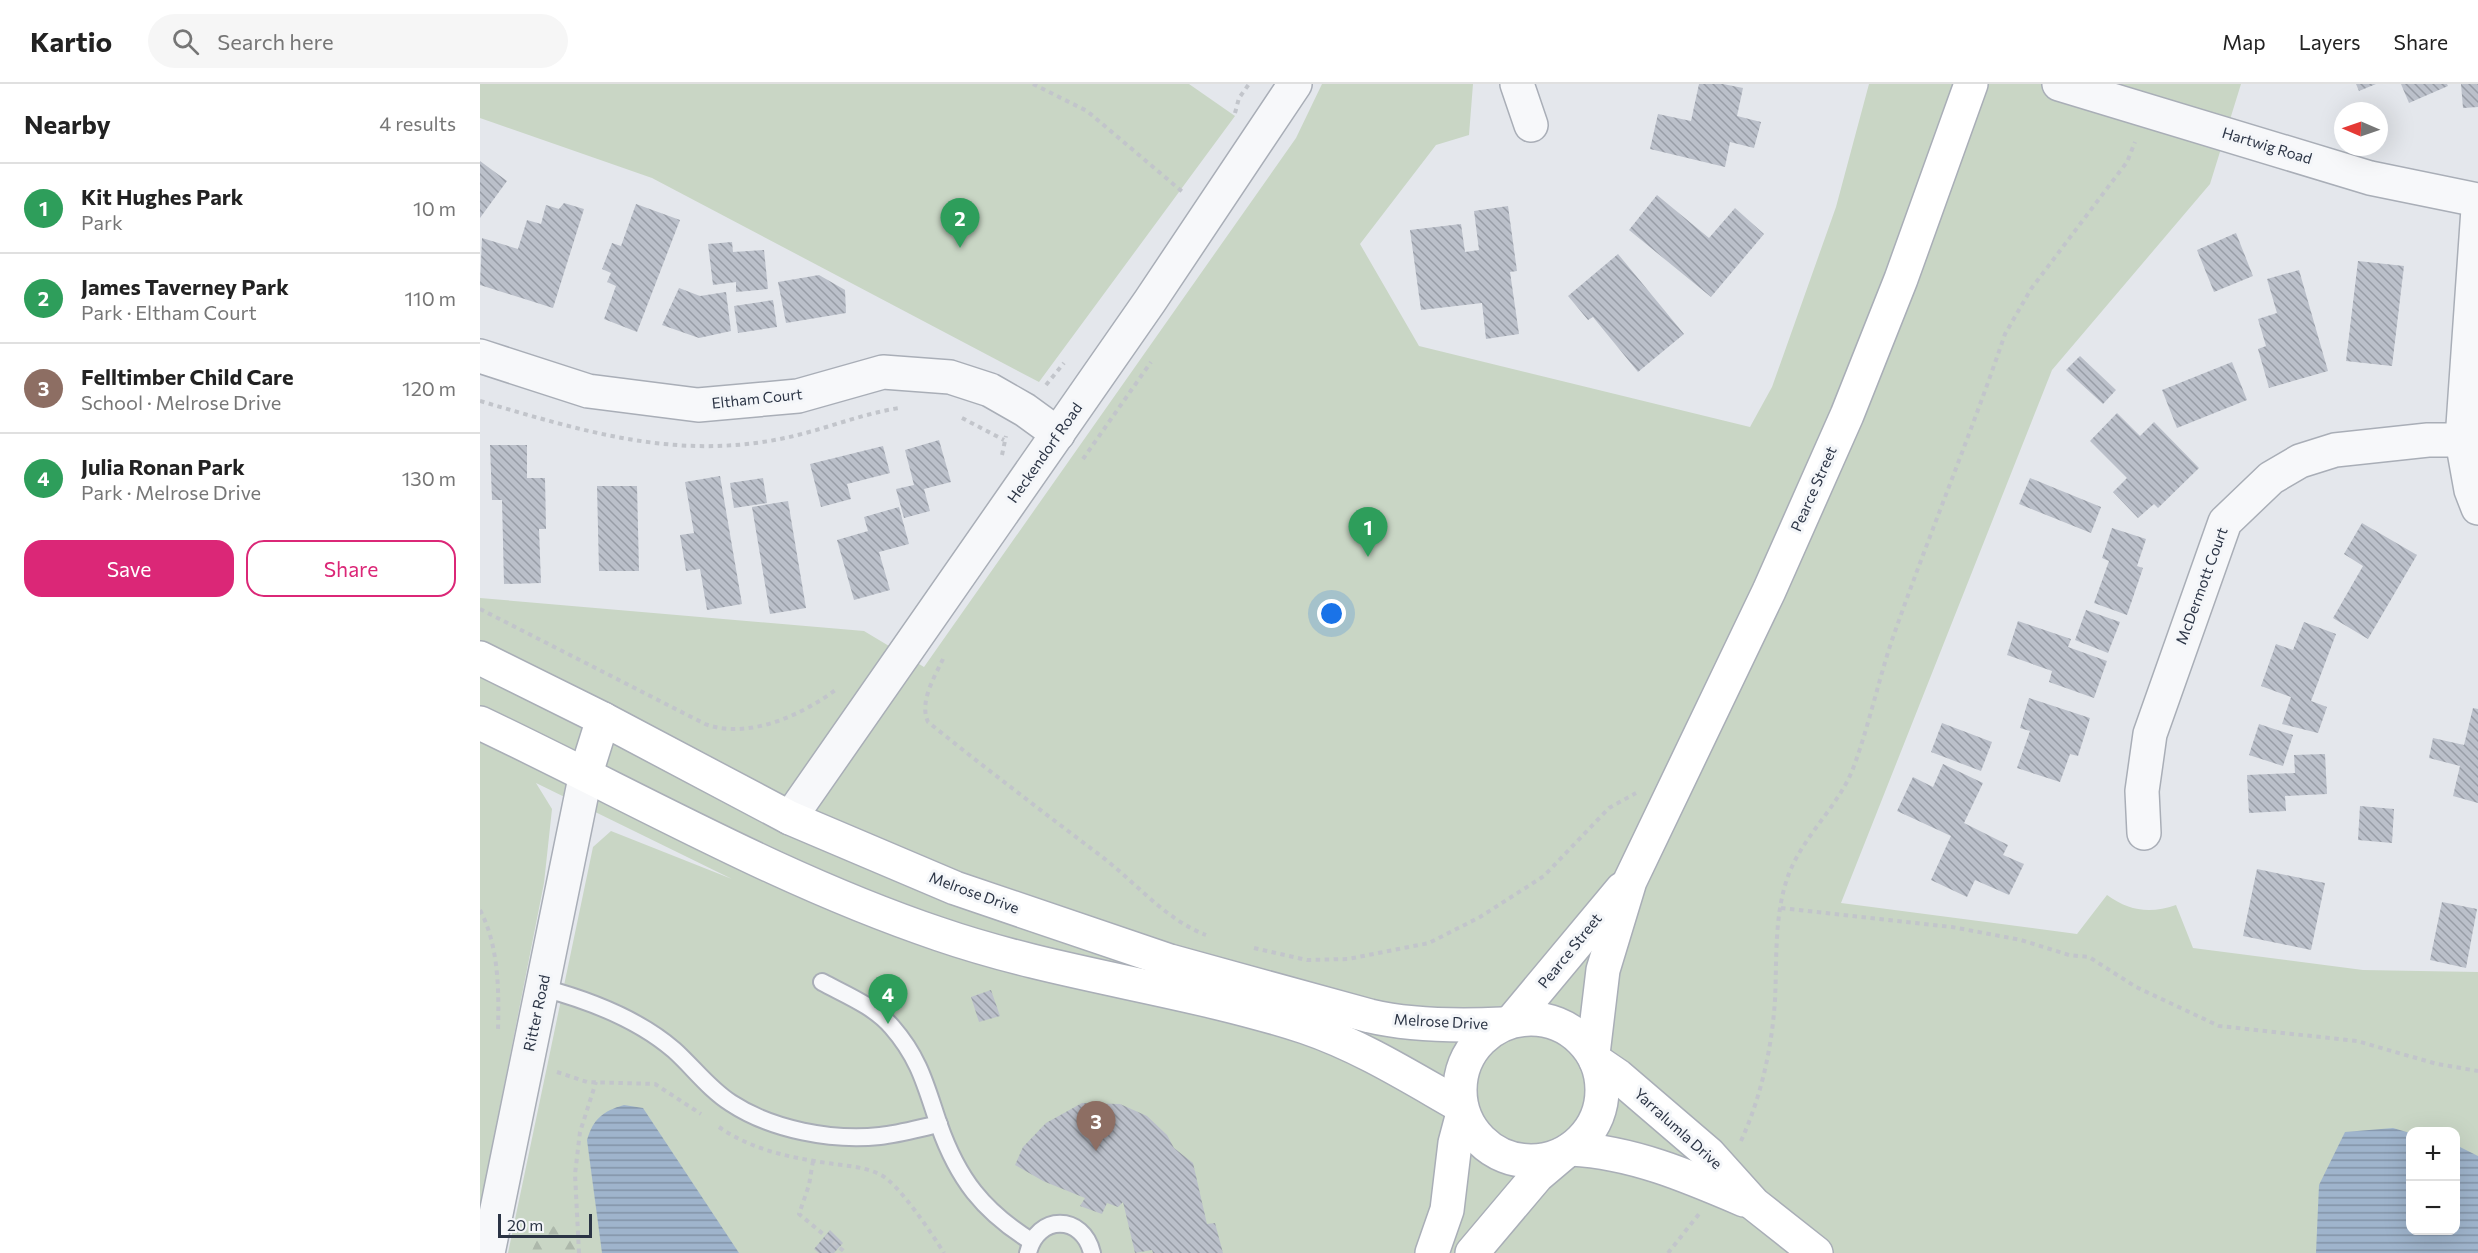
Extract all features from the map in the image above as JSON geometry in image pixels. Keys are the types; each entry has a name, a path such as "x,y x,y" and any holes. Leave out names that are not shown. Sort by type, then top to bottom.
{"main road":[{"name":"Pearce Street","path":"1594,1057 1603,970 1630,881 1769,591 1847,415 1901,279 1971,84"},
{"name":"Melrose Drive","path":"480,658 603,719 790,818 955,888 1170,961 1388,1020 1470,1026 1507,1022"},
{"path":"586,773 603,719"},
{"path":"480,723 586,773 766,865 845,899 940,935 1029,960 1243,1010 1306,1028 1361,1049 1462,1109 1475,1134 1500,1153 1515,1160 1540,1161 1567,1152"},
{"path":"766,865 790,818"},
{"name":"Pearce Street","path":"1507,1022 1630,881"},
{"path":"1432,1253 1447,1210 1455,1143 1462,1109 1460,1086 1463,1067 1472,1049 1486,1035 1507,1022 1535,1018 1557,1024 1578,1036 1594,1057 1602,1080 1599,1109 1586,1136 1537,1176 1472,1253"},
{"name":"Yarralumla Drive","path":"1594,1057 1709,1154 1754,1204 1816,1253"},
{"name":"Yarralumla Drive","path":"1567,1152 1597,1150 1656,1165 1754,1204"}],"street":[{"path":"1517,84 1531,125"},
{"name":"Hartwig Road","path":"2059,84 2370,178 2478,200"},
{"name":"Heckendorf Road","path":"790,818 1058,434 1284,88"},
{"path":"2478,209 2462,440 2471,490 2478,508"},
{"name":"Eltham Court","path":"480,356 588,391 698,405 798,396 883,372 916,372 950,377 990,390 1025,410 1058,434"},
{"name":"McDermott Court","path":"2144,833 2142,791 2150,734 2225,522 2271,478 2300,461 2335,450 2428,440 2462,440"},
{"name":"Ritter Road","path":"488,1253 586,773"}],"lane":[{"path":"822,982 862,1003 890,1025 911,1051 924,1079 954,1162 974,1193 1001,1223 1029,1247 1046,1227 1066,1224 1084,1235 1092,1253"},
{"path":"543,988 576,997 647,1031 673,1049 731,1103 762,1119 798,1130 838,1136 880,1136 939,1124"}],"path":[{"path":"1740,1144 1752,1116 1770,1043 1781,908 1787,878 1805,844 1844,788 1854,767 1892,642 2005,334 2031,289 2127,162 2134,147 2141,107"},
{"path":"1002,457 1004,439 1025,410 1069,360"},
{"path":"480,609 705,724 722,730 745,730 779,718 814,704 844,682"},
{"path":"1252,947 1317,960 1348,959 1429,943 1480,917 1544,876 1608,808 1637,792"},
{"path":"1102,856 1187,928 1208,935"},
{"path":"1781,908 1952,927 2021,940 2069,955 2088,957 2136,987 2219,1026 2357,1041 2437,1064 2478,1071"},
{"path":"480,910 491,939 497,970 497,1047 501,1054 587,1082 655,1084 703,1115"},
{"path":"579,1253 575,1174 580,1132 596,1082"},
{"path":"712,1122 732,1136 758,1149 813,1161 864,1168 883,1176 927,1224 944,1253"},
{"path":"813,1161 809,1185 799,1214 846,1253"},
{"path":"1668,1253 1699,1214"}],"green space":[{"path":"480,84 1189,84 1235,116 1039,382 652,178 480,118"},
{"path":"1322,84 1473,84 1469,135 1436,145 1360,244 1419,346 1750,427 1772,387 1836,207 1869,84 2241,84 2210,184 2052,370 1841,903 2077,934 2107,895 2132,908 2149,910 2176,905 2193,948 2363,970 2478,972 2478,1253 508,1253 593,847 611,831 732,879 536,783 552,809 544,883 480,1208 480,598 864,631 924,667 1296,138"},
{"path":"551,1226 563,1228 580,1253 531,1253 541,1230"}],"water":[{"path":"624,1105 643,1108 739,1253 602,1253 587,1140 592,1127 600,1117"},
{"path":"2393,1128 2406,1132 2406,1235 2460,1235 2460,1147 2478,1156 2478,1253 2316,1253 2319,1185 2345,1132"}],"building":[{"path":"1699,84 1723,84 1743,88 1737,116 1761,122 1754,148 1730,142 1725,167 1650,149 1658,114 1691,121"},
{"path":"2356,84 2376,84 2359,91"},
{"path":"2401,84 2447,84 2448,86 2409,103"},
{"path":"2461,84 2478,84 2478,107 2463,108"},
{"path":"480,161 507,181 480,218"},
{"path":"1657,195 1709,238 1735,208 1764,234 1711,297 1629,230"},
{"path":"564,203 584,209 553,308 480,285 482,238 518,249 527,220 541,224 546,205 559,209"},
{"path":"636,204 680,220 637,332 604,319 616,286 607,282 611,273 602,269 612,243 621,246"},
{"path":"1508,206 1517,271 1510,272 1519,334 1486,339 1482,303 1421,310 1410,230 1461,224 1465,252 1479,250 1474,211"},
{"path":"2236,233 2253,276 2214,292 2197,250"},
{"path":"732,242 733,252 764,250 768,289 736,292 736,282 713,285 708,244"},
{"path":"1618,254 1684,334 1638,372 1593,317 1588,320 1568,296"},
{"path":"2358,261 2404,266 2392,366 2346,361"},
{"path":"2299,270 2328,371 2269,388 2258,349 2266,346 2258,319 2277,313 2267,279"},
{"path":"819,275 845,290 846,313 786,323 778,282"},
{"path":"679,288 700,296 726,292 731,331 699,338 662,325"},
{"path":"773,300 777,327 738,333 734,306"},
{"path":"2080,356 2116,390 2103,404 2066,370"},
{"path":"2232,362 2247,400 2177,428 2162,390"},
{"path":"2117,413 2140,436 2154,422 2199,468 2158,508 2154,504 2138,518 2113,492 2127,478 2090,441"},
{"path":"939,440 951,482 924,489 930,511 904,518 896,489 914,485 905,450"},
{"path":"490,445 527,445 527,478 545,478 546,529 539,529 541,583 504,584 502,500 492,500"},
{"path":"883,446 890,473 847,484 851,499 821,507 810,464"},
{"path":"720,476 742,604 707,610 700,569 686,571 680,535 694,533 685,482"},
{"path":"763,478 767,503 734,508 730,483"},
{"path":"2030,478 2101,507 2091,533 2019,504"},
{"path":"597,486 637,486 639,571 599,571"},
{"path":"788,501 806,608 770,614 752,507"},
{"path":"899,507 909,544 879,552 890,590 854,600 837,540 868,531 864,517"},
{"path":"2362,523 2417,555 2368,639 2333,618 2363,566 2344,554"},
{"path":"2112,528 2146,539 2137,566 2143,568 2127,615 2094,603 2109,561 2102,558"},
{"path":"2086,610 2120,622 2108,653 2075,640"},
{"path":"2018,621 2071,639 2068,647 2107,661 2094,698 2049,682 2052,671 2007,655"},
{"path":"2304,622 2336,634 2311,701 2327,707 2318,733 2282,724 2291,697 2261,686 2276,644 2293,650"},
{"path":"2029,698 2090,718 2078,756 2070,754 2060,782 2017,768 2030,731 2020,728"},
{"path":"2473,708 2478,709 2478,803 2453,796 2460,766 2429,758 2433,738 2464,745"},
{"path":"1942,723 1992,742 1981,771 1931,752"},
{"path":"2259,724 2293,735 2283,766 2249,755"},
{"path":"2325,754 2327,794 2285,796 2286,811 2249,813 2247,775 2295,773 2294,755"},
{"path":"1943,764 1983,783 1964,823 2008,845 2003,855 2024,864 2009,895 1975,880 1967,897 1931,880 1951,836 1897,811 1913,777 1933,787"},
{"path":"2360,806 2394,809 2392,843 2358,840"},
{"path":"2257,869 2325,883 2311,950 2243,936"},
{"path":"2442,902 2477,909 2466,968 2430,960"},
{"path":"991,990 1000,1016 979,1022 971,997"},
{"path":"1082,1103 1120,1104 1147,1116 1167,1135 1174,1148 1193,1163 1207,1224 1215,1223 1223,1253 1153,1253 1152,1250 1135,1253 1123,1202 1118,1207 1107,1203 1102,1214 1080,1206 1085,1198 1043,1181 1015,1165 1023,1147 1046,1123"},
{"path":"830,1230 843,1243 834,1253 819,1253 814,1249"}],"place":[{"name":"James Taverney Park","path":"960,248"},
{"name":"Kit Hughes Park","path":"1368,557"},
{"name":"Julia Ronan Park","path":"888,1024"},
{"name":"Felltimber Child Care","path":"1096,1151"}]}
